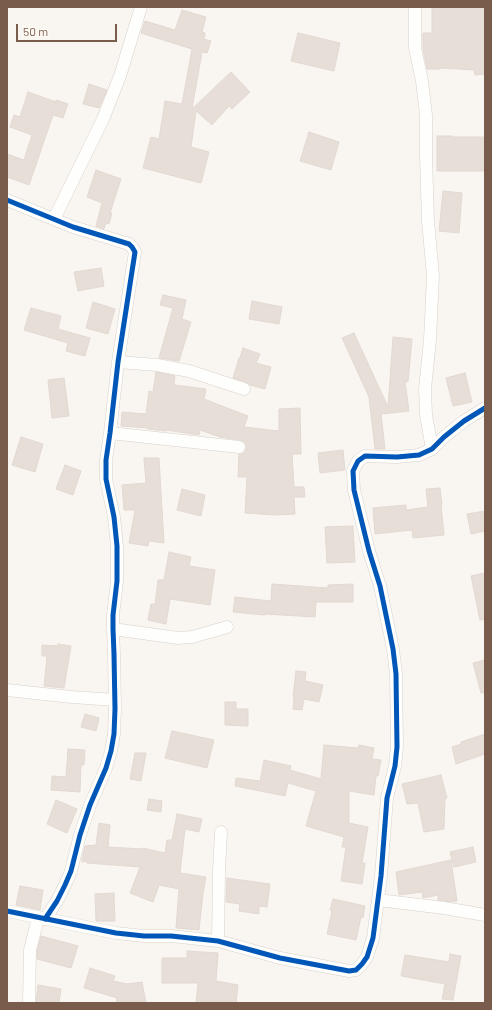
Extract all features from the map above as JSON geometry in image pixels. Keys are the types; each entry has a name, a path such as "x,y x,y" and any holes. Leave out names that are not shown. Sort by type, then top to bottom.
{"street":[{"path":"54,219 103,119 120,76 141,7"},
{"path":"415,7 415,48 422,81 426,115 428,221 433,276 430,340 425,388 426,415 432,449"},
{"path":"7,200 73,227 129,244 135,252 118,362 106,460 106,479 114,517 117,546 117,581 112,629 115,700 114,734 106,768 90,805 80,835 71,871 59,897 42,919 30,950 29,1003"},
{"path":"118,362 157,365 189,371 244,389"},
{"path":"7,911 116,933 144,936 171,936 218,941 280,958 349,971 356,970 362,964 367,956 373,938 381,876 387,798 395,766 397,747 396,674 393,649 380,586 369,550 354,490 353,471 358,461 365,456 397,457 419,455 432,449 464,421 485,408"},
{"path":"110,433 239,447"},
{"path":"112,629 178,638 192,637 227,627"},
{"path":"7,690 115,700"},
{"path":"218,941 221,832"},
{"path":"378,900 444,908 485,915"}],"building":[{"path":"432,7 485,7 485,74 475,75 474,70 440,68 427,69 423,49 423,33 432,33"},
{"path":"182,10 206,17 202,32 205,33 204,39 211,41 207,53 202,52 192,109 231,72 250,92 232,109 229,106 212,125 196,111 191,147 209,152 201,183 143,168 151,137 159,139 165,101 182,104 192,49 141,33 145,21 175,30"},
{"path":"298,33 340,43 334,71 291,61"},
{"path":"89,84 107,90 99,108 83,104"},
{"path":"28,92 56,102 56,100 68,104 63,118 53,115 29,185 7,177 7,154 24,160 32,135 10,127 14,115 20,117"},
{"path":"309,132 339,142 331,170 300,161"},
{"path":"437,136 485,137 485,171 437,171"},
{"path":"96,170 121,179 110,213 112,213 109,224 106,223 104,229 96,226 102,203 87,197"},
{"path":"443,191 462,193 459,233 439,231"},
{"path":"101,268 104,286 78,291 74,272"},
{"path":"163,295 186,300 182,319 191,322 179,361 159,358 173,308 160,305"},
{"path":"252,301 282,307 279,324 249,319"},
{"path":"93,302 115,309 108,334 86,328"},
{"path":"31,308 61,316 58,329 90,338 85,356 66,351 68,343 24,330"},
{"path":"354,333 388,407 393,337 412,339 408,382 405,381 409,411 381,414 385,449 375,449 369,397 342,338"},
{"path":"243,348 260,354 256,363 271,367 265,389 233,378"},
{"path":"156,372 175,376 174,385 206,389 204,399 248,416 244,427 279,431 279,409 300,408 301,454 292,454 294,487 304,487 305,497 294,497 295,514 275,515 245,513 247,477 238,477 239,454 245,452 246,448 246,444 243,441 220,437 200,430 199,435 121,426 122,412 146,414 149,391 153,392"},
{"path":"465,373 472,402 453,406 446,378"},
{"path":"64,378 69,416 52,418 48,380"},
{"path":"21,437 43,444 35,472 12,465"},
{"path":"343,450 345,470 320,473 318,453"},
{"path":"144,458 159,458 164,543 149,541 148,546 129,543 135,510 124,510 122,485 146,483"},
{"path":"65,465 81,471 73,495 56,489"},
{"path":"440,488 444,535 413,538 412,530 375,534 373,508 406,505 406,510 428,507 426,489"},
{"path":"182,489 205,495 201,516 177,510"},
{"path":"485,511 485,531 471,534 467,514"},
{"path":"353,526 355,562 327,563 325,527"},
{"path":"169,552 191,557 189,566 215,570 210,605 170,599 166,624 148,620 151,604 155,604 158,580 164,580"},
{"path":"485,573 485,619 480,620 471,576"},
{"path":"272,584 328,588 328,585 353,584 353,602 316,602 315,617 233,612 235,597 271,601"},
{"path":"58,644 71,646 64,688 44,686 47,656 42,656 42,645 58,646"},
{"path":"485,660 485,693 481,693 473,663"},
{"path":"296,671 306,672 305,681 323,685 319,702 304,699 302,710 293,709"},
{"path":"225,702 236,702 236,709 248,709 248,726 225,725"},
{"path":"85,714 99,718 96,731 81,727"},
{"path":"172,731 214,740 207,768 165,758"},
{"path":"485,734 485,754 456,764 452,747 461,744 461,742"},
{"path":"324,745 358,748 359,745 374,748 372,759 381,760 378,776 376,776 374,795 349,791 349,823 368,827 362,863 365,863 362,884 341,881 346,847 342,847 344,837 306,826 316,791 288,783 285,796 235,786 236,778 260,781 264,760 291,766 290,770 321,779"},
{"path":"68,749 85,750 84,765 81,765 80,792 51,790 52,776 66,777"},
{"path":"135,753 146,753 141,781 130,779"},
{"path":"441,775 447,798 445,799 444,829 424,832 418,803 407,804 402,784"},
{"path":"149,799 162,801 161,812 147,810"},
{"path":"56,800 77,809 67,833 47,824"},
{"path":"177,814 202,819 199,832 185,829 180,873 206,877 199,930 176,928 179,889 159,885 153,902 130,893 140,867 87,863 87,861 82,862 85,846 96,845 99,823 110,825 108,847 142,848 165,853 167,840 172,840"},
{"path":"473,847 476,862 454,867 450,852"},
{"path":"451,860 457,901 451,902 438,900 438,895 423,898 422,892 399,895 396,872"},
{"path":"227,878 270,884 267,907 259,906 259,914 239,911 240,904 226,902"},
{"path":"20,886 43,890 40,910 16,905"},
{"path":"114,893 115,921 96,921 95,894"},
{"path":"333,899 365,906 356,940 327,934"},
{"path":"41,936 78,946 71,968 37,959 37,951"},
{"path":"187,951 218,953 216,981 238,985 236,1003 196,1003 198,983 162,983 162,958 187,958"},
{"path":"450,954 461,956 453,1000 442,999 445,984 401,976 405,955 449,962"},
{"path":"90,968 115,976 113,981 127,984 142,982 146,1003 116,1003 117,998 84,988"},
{"path":"38,985 61,989 59,1003 36,1003"}],"cycle path":[{"path":"7,200 73,227 129,244 135,252 118,362 106,460 106,479 114,517 117,546 117,581 113,615 115,709 114,734 106,768 90,805 80,835 71,871 57,901 45,919"},
{"path":"7,911 116,933 144,936 171,936 218,941 280,958 349,971 356,970 362,964 367,957 373,938 381,876 387,798 395,766 397,747 396,674 393,649 380,586 369,551 354,490 353,471 358,461 365,456 397,457 419,455 432,449 464,421 485,408"}]}
